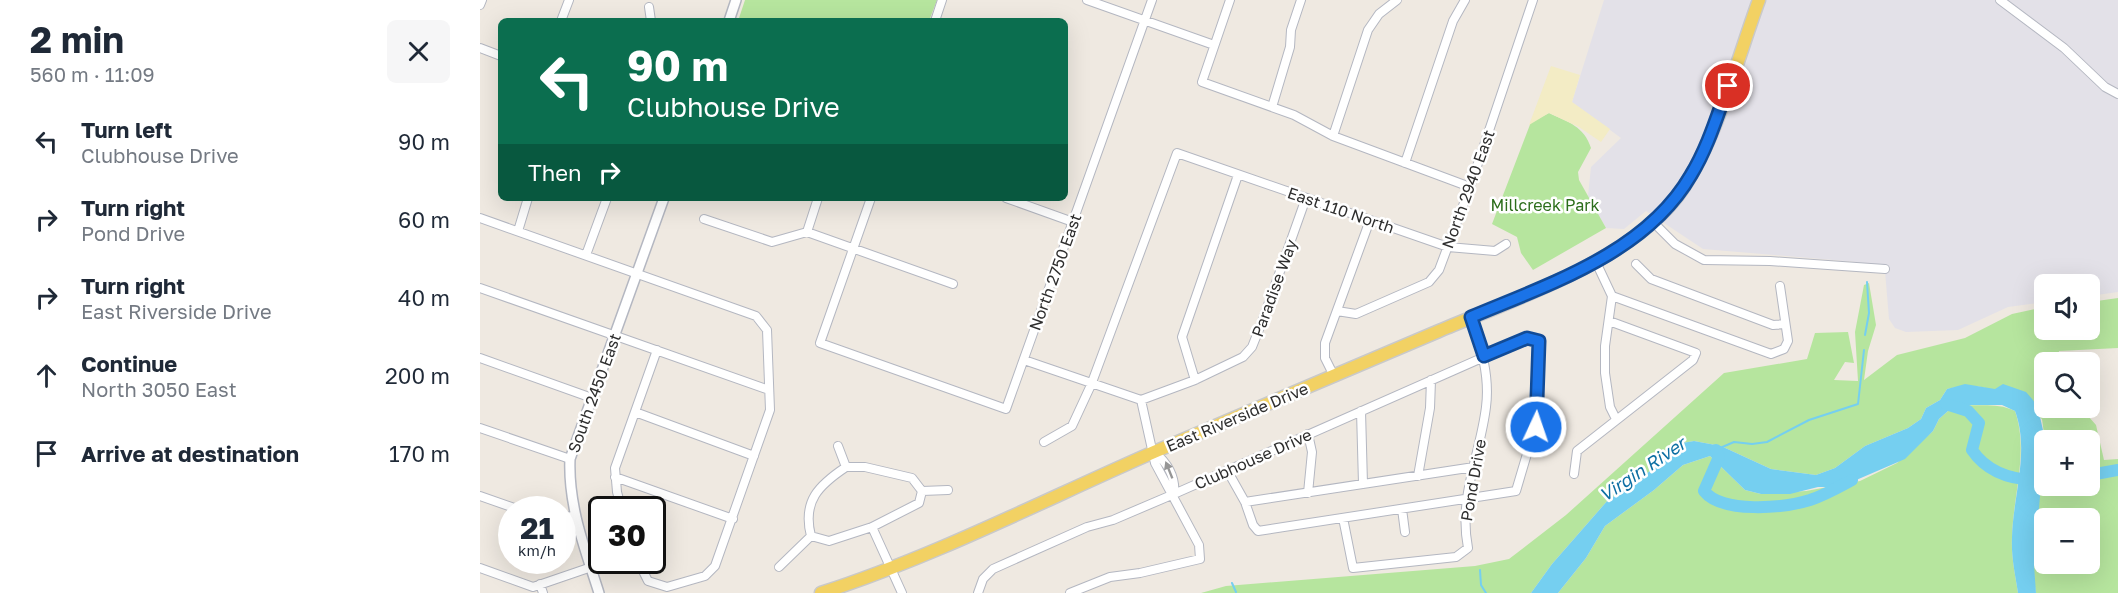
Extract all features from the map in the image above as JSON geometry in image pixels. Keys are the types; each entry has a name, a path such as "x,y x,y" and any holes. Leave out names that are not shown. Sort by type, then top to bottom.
{"main road":[{"name":"East Riverside Drive","path":"824,592 892,569 1154,452 1471,317 1622,247 1649,225 1685,185 1704,150 1759,0"}],"street":[{"path":"480,5 482,0"},
{"path":"562,18 569,0"},
{"path":"730,18 736,0"},
{"path":"936,18 942,0"},
{"path":"1087,0 1214,45"},
{"name":"North 2750 East","path":"853,249 820,343 1006,409 1152,0"},
{"path":"1230,0 1202,82 1272,107 1333,135 1470,187"},
{"path":"1272,107 1290,48 1291,30 1301,0"},
{"path":"1333,135 1368,30 1379,14 1396,0"},
{"path":"1405,163 1453,21 1465,0"},
{"name":"North 2940 East","path":"1337,311 1356,314 1429,282 1439,270 1470,187 1533,0"},
{"path":"2000,0 2118,94"},
{"path":"649,7 651,18"},
{"path":"480,48 498,55"},
{"name":"East 110 North","path":"1091,385 1177,153 1448,247 1495,251 1506,244"},
{"path":"1195,380 1182,337 1238,174"},
{"name":"Paradise Way","path":"1141,400 1195,380 1243,357 1252,346 1306,198"},
{"path":"518,231 527,201"},
{"path":"586,255 606,201"},
{"name":"South 2450 East","path":"571,496 570,459 663,201"},
{"path":"807,232 817,201"},
{"path":"853,249 871,201"},
{"path":"1014,201 1073,222"},
{"path":"480,218 756,316 767,330 770,410 716,566 705,576 667,587 648,581 644,574"},
{"path":"704,219 771,242 807,232 953,284"},
{"path":"1334,376 1326,358 1325,343 1370,220"},
{"path":"1649,225 1675,244 1704,260 1770,261 1885,269"},
{"path":"1595,260 1612,296 1605,346 1605,373 1610,407 1616,418"},
{"path":"1636,264 1651,279 1773,325 1785,324"},
{"path":"1612,296 1771,354 1784,349 1789,334 1785,324 1780,286"},
{"path":"480,288 769,390"},
{"name":"Pond Drive","path":"1343,518 1353,568 1456,557 1468,548 1463,523 1466,499 1487,407 1484,356 1471,317"},
{"path":"1574,474 1577,451 1616,418 1693,360 1696,353 1609,321"},
{"name":"Clubhouse Drive","path":"978,593 983,579 993,569 1088,527 1113,520 1174,494 1527,338 1539,341 1536,427 1516,490 1466,499"},
{"path":"619,496 615,468 657,350"},
{"path":"480,358 592,398"},
{"path":"1024,360 1091,385 1141,400 1144,423 1154,452 1155,463 1167,489 1174,494 1199,545 1200,559 1140,573 1110,577 1070,593"},
{"path":"1419,476 1430,408 1431,380"},
{"path":"1044,442 1072,426 1091,385"},
{"path":"1361,411 1363,484"},
{"path":"635,412 754,456"},
{"path":"480,428 570,459"},
{"path":"1308,434 1312,452 1308,493"},
{"path":"838,446 846,467"},
{"path":"811,536 807,520 817,492 826,481 846,467 865,467 912,478 922,491"},
{"path":"1245,502 1474,467"},
{"path":"1227,470 1245,502 1252,525 1258,531 1466,499"},
{"path":"615,477 733,519"},
{"path":"922,491 948,490"},
{"path":"811,536 829,541 873,527 912,509 919,503 922,491"},
{"path":"480,496 498,502"},
{"path":"1402,509 1406,532"},
{"name":"South 2450 East","path":"576,522 588,558"},
{"path":"873,527 902,593"},
{"path":"779,567 811,536"},
{"path":"480,568 533,587 588,568"},
{"name":"South 2450 East","path":"593,574 599,593"},
{"path":"540,584 543,593"}],"shaded area":[{"path":"1604,0 2118,0 2118,292 2100,295 2100,274 2034,274 2034,303 2008,307 1958,330 1906,332 1895,328 1889,319 1885,271 1856,262 1703,249 1646,211 1624,229 1606,228 1588,196 1591,167 1621,138 1572,102"}],"green space":[{"path":"745,0 937,0 930,18 739,18"},
{"name":"Millcreek Park","path":"1549,113 1569,122 1580,130 1588,141 1591,148 1578,172 1579,180 1606,228 1533,270 1521,253 1517,237 1492,224 1531,122"},
{"path":"1869,283 1876,325 1868,351 1864,380 1897,355 1965,338 2012,314 2034,309 2034,340 2100,340 2100,301 2118,298 2118,348 2034,352 2034,414 2008,397 1987,388 1962,386 1947,389 1940,400 1926,408 1921,419 1908,428 1865,446 1835,468 1816,475 1771,469 1721,446 1694,441 1670,445 1658,464 1638,481 1608,500 1552,564 1531,593 1201,593 1226,586 1475,566 1509,559 1566,515 1724,373 1807,359 1815,333 1848,332 1854,363 1845,362 1834,380 1858,381 1855,332 1864,285"},
{"path":"1966,405 1997,406 2015,411 2021,442 2012,544 2018,593 1558,593 1586,558 1605,526 1654,490 1683,465 1710,456 1745,490 1761,494 1806,491 1860,481 1897,463 1933,431 1939,419 1948,411"},
{"path":"2040,418 2090,418 2097,430 2044,430"},
{"path":"2100,442 2104,460 2118,459 2118,593 2036,593 2034,574 2100,574 2100,508 2038,508 2039,496 2100,496"}],"sand":[{"path":"1551,66 1580,75 1572,102 1610,129 1601,142 1579,127 1549,113 1529,125"}],"water":[{"path":"1965,384 1995,389 2003,384 2026,392 2034,402 2034,418 2040,418 2043,430 2034,430 2034,496 2040,496 2039,508 2034,508 2036,593 2018,593 2013,558 2013,521 2021,458 2019,426 2015,411 2002,405 1966,405 1948,411 1939,419 1933,431 1905,459 1840,487 1818,487 1790,494 1761,494 1745,490 1710,456 1683,465 1654,490 1605,526 1586,558 1558,593 1531,593 1552,564 1608,500 1638,481 1658,464 1670,445 1694,441 1721,446 1771,469 1816,475 1835,468 1865,446 1908,428 1921,419 1926,408 1940,400 1947,389"}],"waterway":[{"path":"1865,335 1869,313 1867,282"},
{"path":"1720,448 1734,442 1752,444 1767,442 1809,420 1858,404 1864,350"},
{"name":"Virgin River","path":"1946,404 1968,411 1979,423 1972,450 1979,459 2004,475 2034,480"},
{"name":"Virgin River","path":"1716,450 1719,457 1704,491 1724,503 1754,507 1799,503 1821,496 1852,480"},
{"name":"Virgin River","path":"2100,473 2118,470"},
{"path":"1480,570 1481,585 1486,593"},
{"path":"1232,583 1236,592"}],"route":[{"path":"1536,427 1539,341 1527,338 1484,356 1471,317 1560,278 1622,247 1653,222 1672,202 1691,176 1704,150 1728,86"}]}
